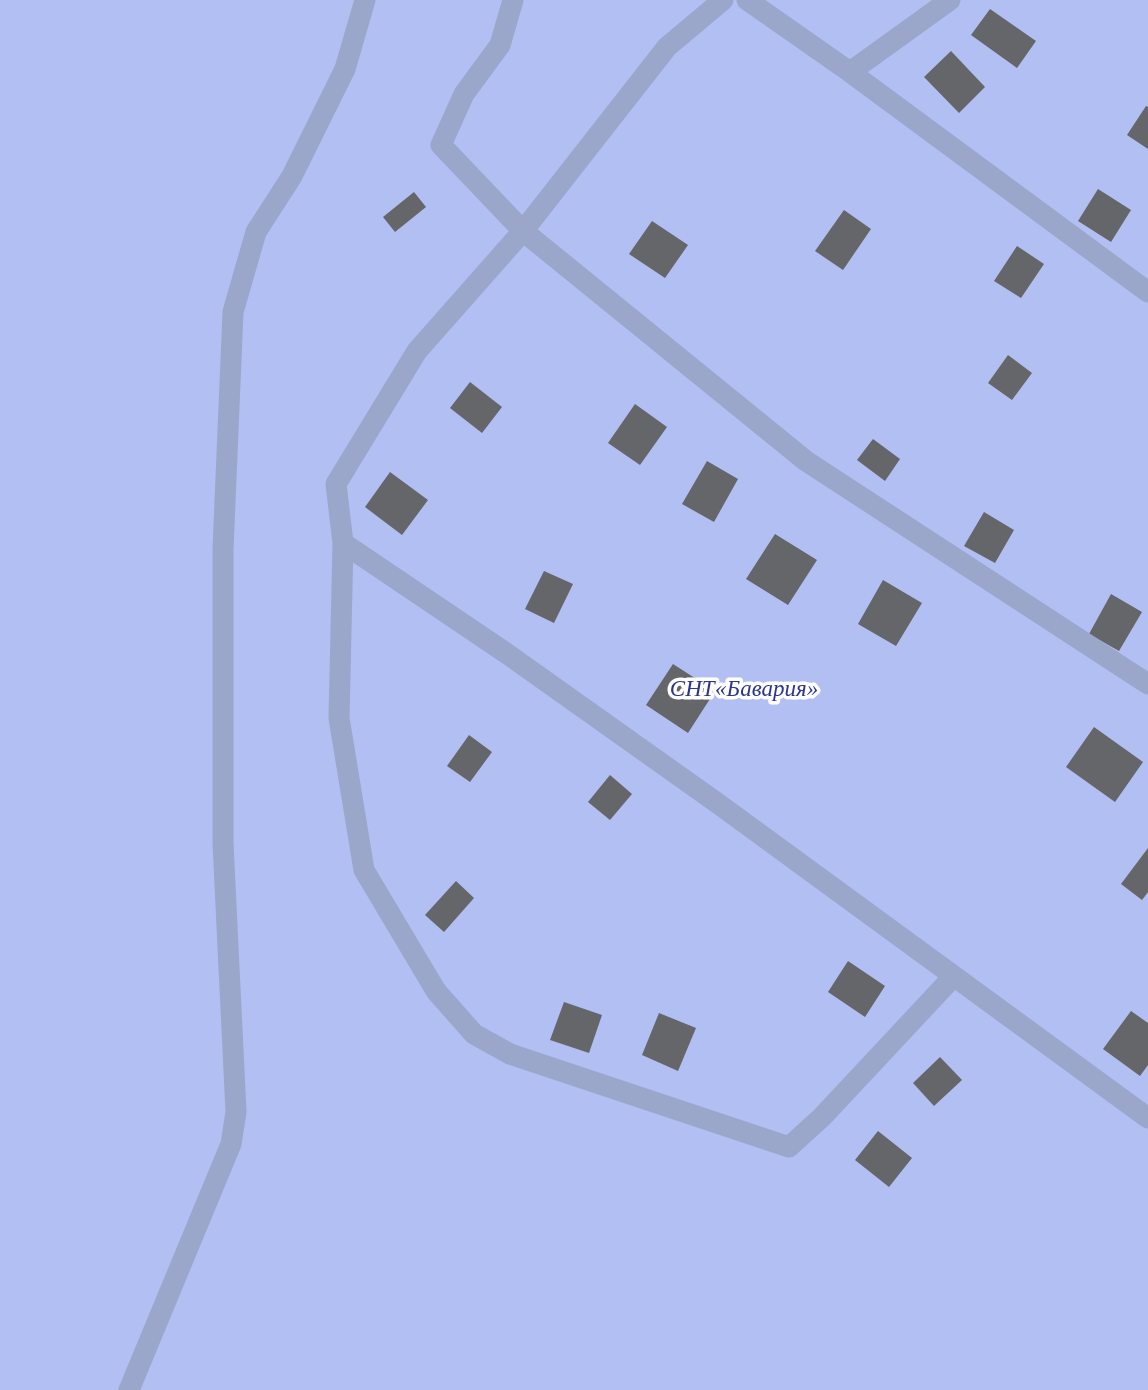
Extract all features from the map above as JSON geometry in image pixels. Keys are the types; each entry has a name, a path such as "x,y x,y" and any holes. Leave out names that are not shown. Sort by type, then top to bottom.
{"street":[{"path":"129,1390 231,1144 236,1112 223,843 223,549 233,312 256,232 292,176 345,69 365,0"},
{"path":"513,0 500,45 464,94 441,145 523,231 806,461 1148,684"},
{"path":"723,0 667,47 523,231 417,351 336,484 343,544 339,718 364,870 436,991 474,1034 510,1054 789,1147 822,1117 952,978"},
{"path":"747,0 850,72 1148,292"},
{"path":"850,72 950,0"},
{"path":"343,544 551,685 1148,1118"}],"green space":[{"name":"СНТ«Бавария»","path":"0,0 1148,0 1148,1390 0,1390"}],"building":[{"path":"990,9 1036,41 1017,68 971,35"},
{"path":"951,51 985,87 959,113 924,77"},
{"path":"1146,106 1148,107 1148,149 1127,135"},
{"path":"1098,189 1131,210 1111,242 1078,221"},
{"path":"414,192 426,207 395,232 383,217"},
{"path":"844,210 871,229 843,270 815,251"},
{"path":"652,221 688,245 665,278 629,254"},
{"path":"1017,246 1044,264 1021,298 994,281"},
{"path":"1008,355 1032,373 1012,400 988,383"},
{"path":"470,382 502,407 482,433 450,408"},
{"path":"635,404 667,427 640,465 608,443"},
{"path":"873,439 900,459 885,481 857,460"},
{"path":"707,461 738,479 714,522 682,504"},
{"path":"390,472 428,500 402,535 365,507"},
{"path":"984,512 1014,530 995,563 964,546"},
{"path":"775,534 817,560 788,605 746,579"},
{"path":"544,571 573,584 554,623 525,609"},
{"path":"883,580 922,603 896,646 858,624"},
{"path":"1111,594 1142,612 1119,651 1089,634"},
{"path":"673,664 715,691 688,733 646,705"},
{"path":"1094,727 1143,762 1115,802 1066,767"},
{"path":"469,735 492,752 470,782 447,766"},
{"path":"610,775 632,794 610,820 588,802"},
{"path":"1148,848 1148,892 1142,900 1121,884"},
{"path":"456,881 474,898 444,932 425,915"},
{"path":"848,961 885,986 865,1017 828,992"},
{"path":"564,1002 602,1015 589,1053 550,1040"},
{"path":"1131,1011 1148,1023 1148,1065 1140,1076 1103,1049"},
{"path":"659,1013 696,1028 678,1071 642,1055"},
{"path":"940,1057 962,1080 934,1106 913,1083"},
{"path":"878,1131 912,1158 889,1187 855,1160"}]}
